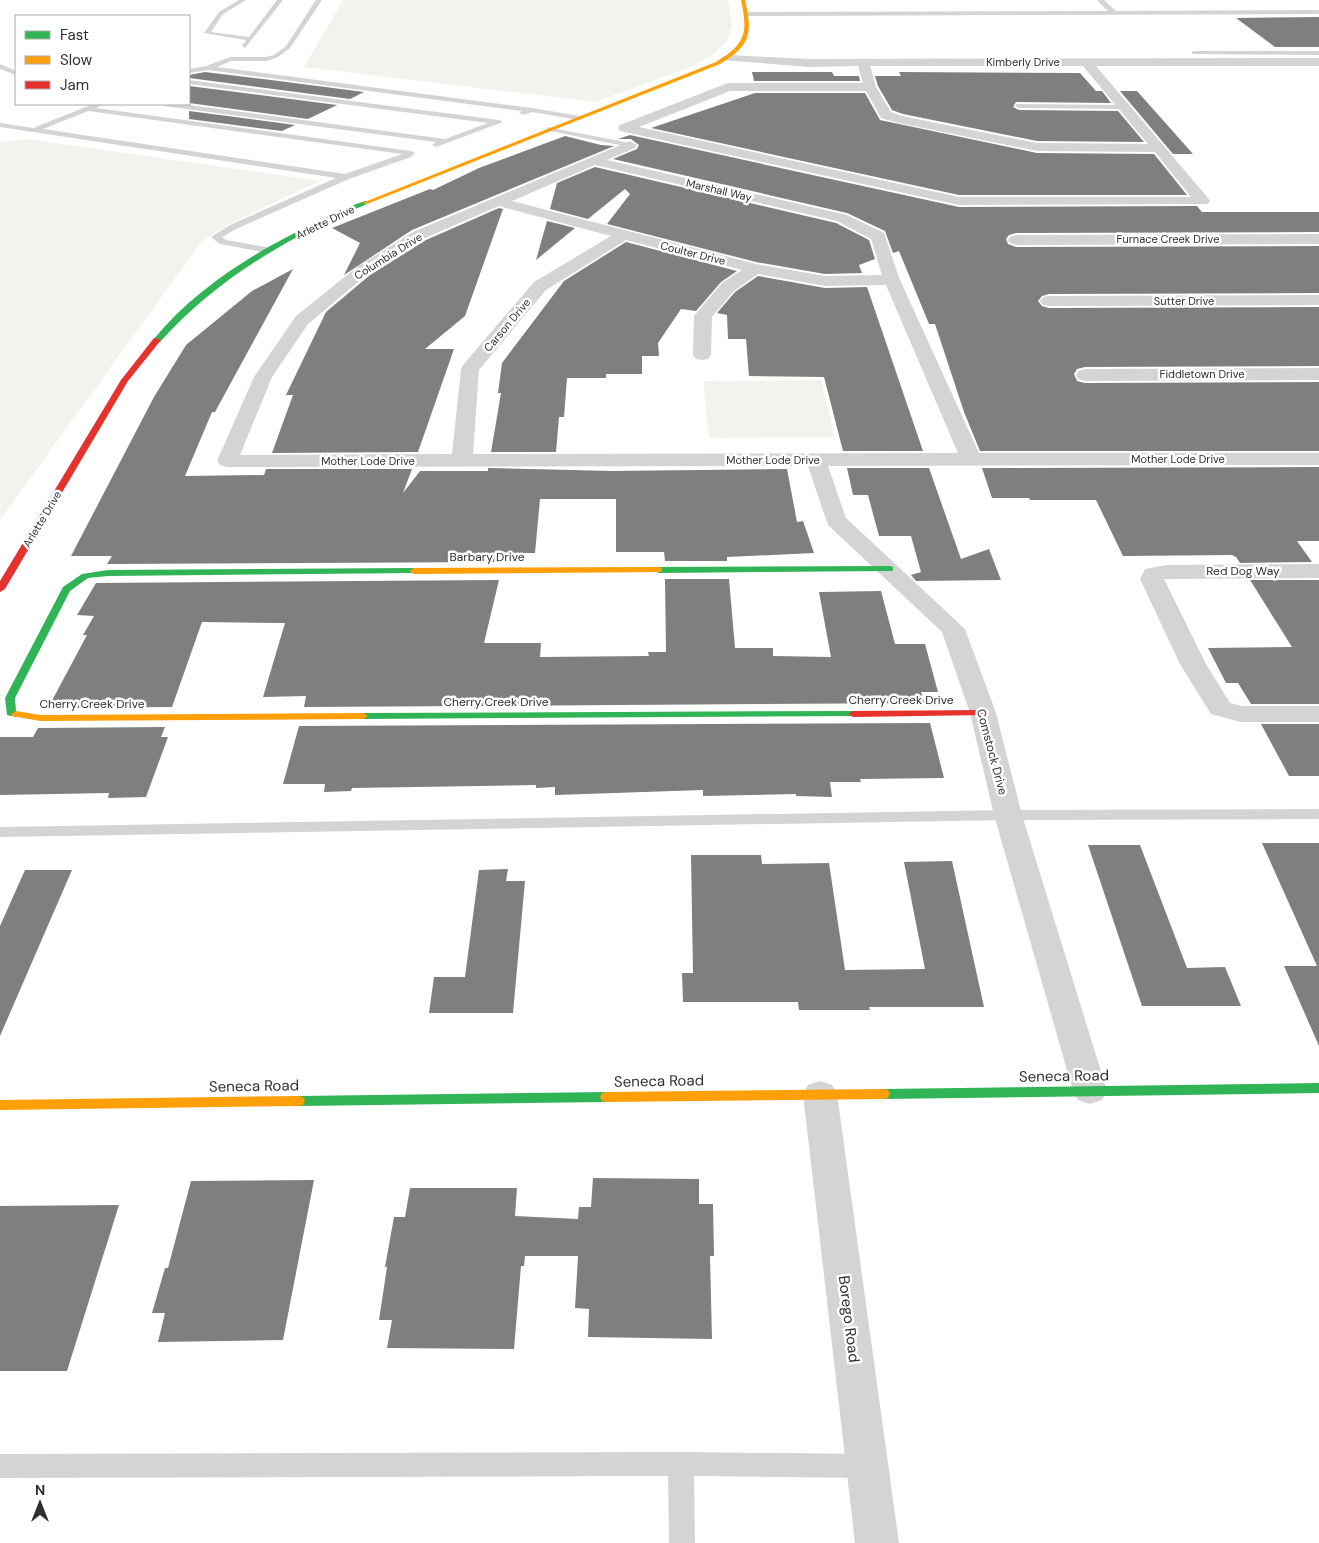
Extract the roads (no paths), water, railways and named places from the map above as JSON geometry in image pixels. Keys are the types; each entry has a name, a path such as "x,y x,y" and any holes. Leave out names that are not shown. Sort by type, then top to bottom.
{"street":[{"name":"Arlette Drive","path":"0,589 126,380 162,335 202,295 268,250 337,214 705,69 727,58 741,46 749,33 743,0"},
{"name":"Kimberly Drive","path":"727,58 802,63 1319,62"},
{"path":"870,87 728,87 625,128 958,201 1202,201 1086,62"},
{"path":"863,63 870,87 886,115 899,119 1037,146 1158,148"},
{"name":"Columbia Drive","path":"227,461 263,377 302,320 362,270 419,235 630,145"},
{"name":"Marshall Way","path":"595,161 842,218 878,236 892,280 970,459"},
{"name":"Coulter Drive","path":"497,202 755,269 825,281 892,280"},
{"name":"Carson Drive","path":"462,460 470,369 540,286 623,235"},
{"name":"Furnace Creek Drive","path":"1016,240 1319,239"},
{"path":"702,355 703,316 728,287 755,269"},
{"name":"Sutter Drive","path":"1049,301 1319,300"},
{"name":"Fiddletown Drive","path":"1085,375 1319,374"},
{"name":"Mother Lode Drive","path":"227,461 1319,458"},
{"name":"Comstock Drive","path":"816,460 836,520 953,629 983,713 1008,815 1090,1091"},
{"name":"Barbary Drive","path":"10,713 10,698 66,589 85,576 118,573 890,569"},
{"name":"Red Dog Way","path":"1319,570 1166,572 1153,574 1152,579 1193,664 1220,708 1241,714 1319,714"},
{"name":"Cherry Creek Drive","path":"10,713 40,718 60,718 983,713"},
{"name":"Seneca Road","path":"0,1104 1319,1088"},
{"name":"Borego Road","path":"820,1094 877,1543"}],"lane":[{"path":"242,0 221,14 207,33 250,39"},
{"path":"190,71 208,68 230,59 241,51 280,0"},
{"path":"230,59 266,60 276,56 288,47 319,0"},
{"path":"1100,0 1114,13"},
{"path":"746,14 1319,12"},
{"path":"1194,53 1319,53"},
{"path":"1213,53 1225,62"},
{"path":"0,66 15,73"},
{"path":"208,68 532,110 580,118"},
{"path":"190,82 507,119"},
{"path":"34,130 98,105"},
{"path":"175,105 445,141"},
{"path":"1019,106 1124,107"},
{"path":"87,109 411,154"},
{"path":"428,147 532,110"},
{"path":"0,125 346,177"},
{"path":"550,129 630,145"},
{"path":"268,250 223,242 216,237 233,227 346,177 420,150"},
{"path":"0,832 1008,815 1319,814"},
{"path":"681,1464 682,1543"},
{"path":"0,1466 681,1464 868,1466"}]}
